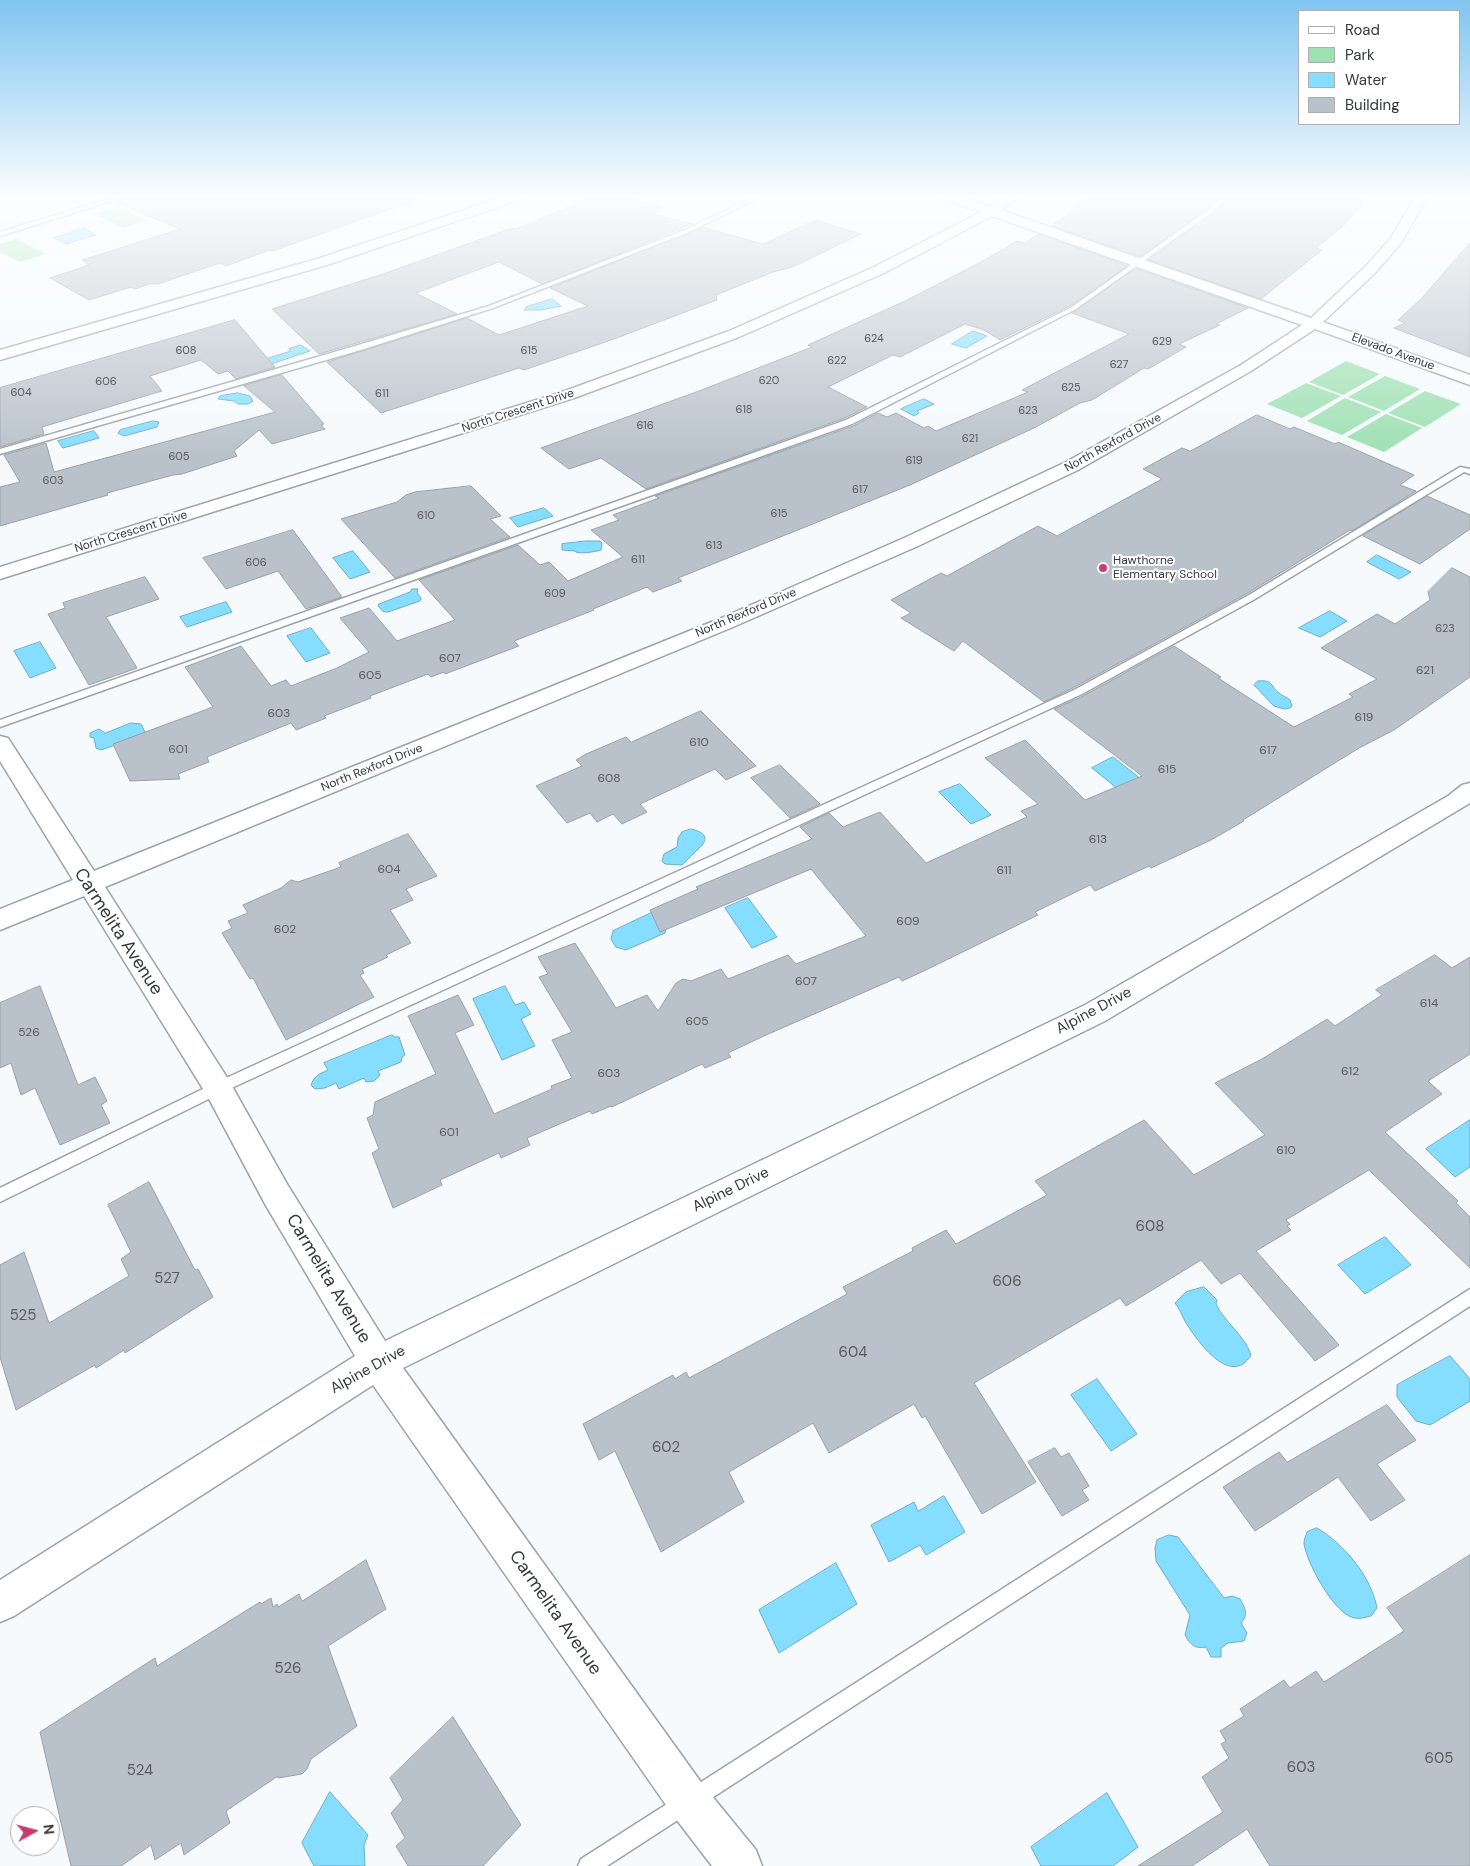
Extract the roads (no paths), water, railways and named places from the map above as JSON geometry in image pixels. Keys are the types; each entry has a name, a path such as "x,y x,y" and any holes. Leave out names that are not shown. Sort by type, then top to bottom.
{"street":[{"path":"0,355 250,283"},
{"name":"North Crescent Drive","path":"0,574 577,392 734,334 850,283"},
{"name":"Elevado Avenue","path":"1199,283 1470,380"},
{"name":"North Rexford Drive","path":"0,920 726,623 911,542 1072,466 1246,368 1313,324 1356,283"},
{"name":"Carmelita Avenue","path":"0,743 218,1088 276,1194 378,1362 688,1800 740,1866"},
{"name":"Alpine Drive","path":"0,1602 378,1362 1095,1013 1447,807 1470,791"}],"lane":[{"path":"0,452 358,348 491,307 553,283"},
{"path":"0,724 848,422 1074,308 1110,283"},
{"path":"0,1194 218,1088 1078,692 1252,597 1463,469 1470,472"},
{"path":"588,1866 1470,1297"}],"water":[{"path":"552,299 561,306 541,310 524,310 526,307"},
{"path":"973,331 987,336 966,348 952,344"},
{"path":"301,345 310,351 259,368 253,363 291,351 289,349"},
{"path":"238,393 250,396 253,401 248,404 238,404 234,401 218,399 220,396"},
{"path":"924,399 934,404 917,411 919,413 914,416 901,409"},
{"path":"153,421 159,422 157,427 124,436 118,433 120,430"},
{"path":"94,431 99,438 63,448 58,441"},
{"path":"544,508 553,516 518,527 510,518"},
{"path":"600,541 602,543 601,550 581,553 562,550 562,544"},
{"path":"353,551 370,572 350,579 333,558"},
{"path":"1377,555 1411,572 1399,579 1367,562"},
{"path":"412,589 418,589 417,593 421,598 420,601 388,612 384,612 378,606 410,592"},
{"path":"226,602 232,612 187,627 180,617"},
{"path":"1330,611 1347,621 1320,637 1299,628"},
{"path":"311,628 330,653 306,662 287,636"},
{"path":"40,642 56,668 30,678 14,651"},
{"path":"1258,681 1269,682 1276,691 1290,700 1292,706 1284,709 1274,706 1254,685"},
{"path":"131,723 141,724 146,734 101,750 96,748 94,738 90,737 90,733 99,729 105,733"},
{"path":"1113,757 1160,794 1139,806 1092,768"},
{"path":"960,784 991,815 971,824 939,792"},
{"path":"691,829 700,832 704,836 705,841 703,844 682,865 665,864 662,861 664,854 677,847 678,838 682,832"},
{"path":"748,898 777,937 752,948 725,908"},
{"path":"651,913 663,917 667,925 665,933 626,950 616,947 611,939 613,931"},
{"path":"505,986 515,1005 524,1002 531,1014 521,1019 535,1046 502,1060 473,999"},
{"path":"392,1035 399,1037 405,1055 402,1057 401,1062 378,1071 380,1075 374,1081 366,1082 364,1078 339,1089 336,1083 325,1088 315,1089 311,1085 317,1076 328,1070 324,1063"},
{"path":"1470,1120 1470,1167 1455,1177 1426,1149"},
{"path":"1385,1237 1411,1265 1365,1294 1338,1265"},
{"path":"1204,1287 1217,1300 1216,1304 1220,1311 1248,1348 1251,1355 1243,1364 1234,1367 1225,1364 1207,1350 1191,1331 1175,1303 1186,1292"},
{"path":"1450,1356 1470,1379 1470,1401 1430,1425 1416,1421 1397,1397 1397,1385"},
{"path":"1097,1379 1137,1434 1111,1451 1071,1395"},
{"path":"944,1496 965,1532 926,1555 920,1545 889,1562 871,1525 914,1502 918,1511"},
{"path":"1317,1528 1346,1552 1369,1584 1377,1608 1371,1616 1357,1618 1349,1616 1335,1604 1321,1584 1309,1561 1304,1543 1307,1532"},
{"path":"1169,1535 1178,1537 1224,1598 1232,1596 1240,1599 1243,1605 1246,1614 1241,1623 1247,1633 1244,1641 1228,1643 1221,1648 1221,1657 1211,1657 1206,1647 1193,1646 1185,1635 1190,1615 1156,1561 1155,1548 1157,1540"},
{"path":"836,1563 857,1604 779,1653 759,1610"},
{"path":"330,1792 368,1835 364,1845 365,1866 314,1866 302,1843"},
{"path":"1107,1793 1138,1847 1113,1866 1041,1866 1031,1847"}],"place":[{"name":"Hawthorne Elementary School","path":"1103,568"}]}
